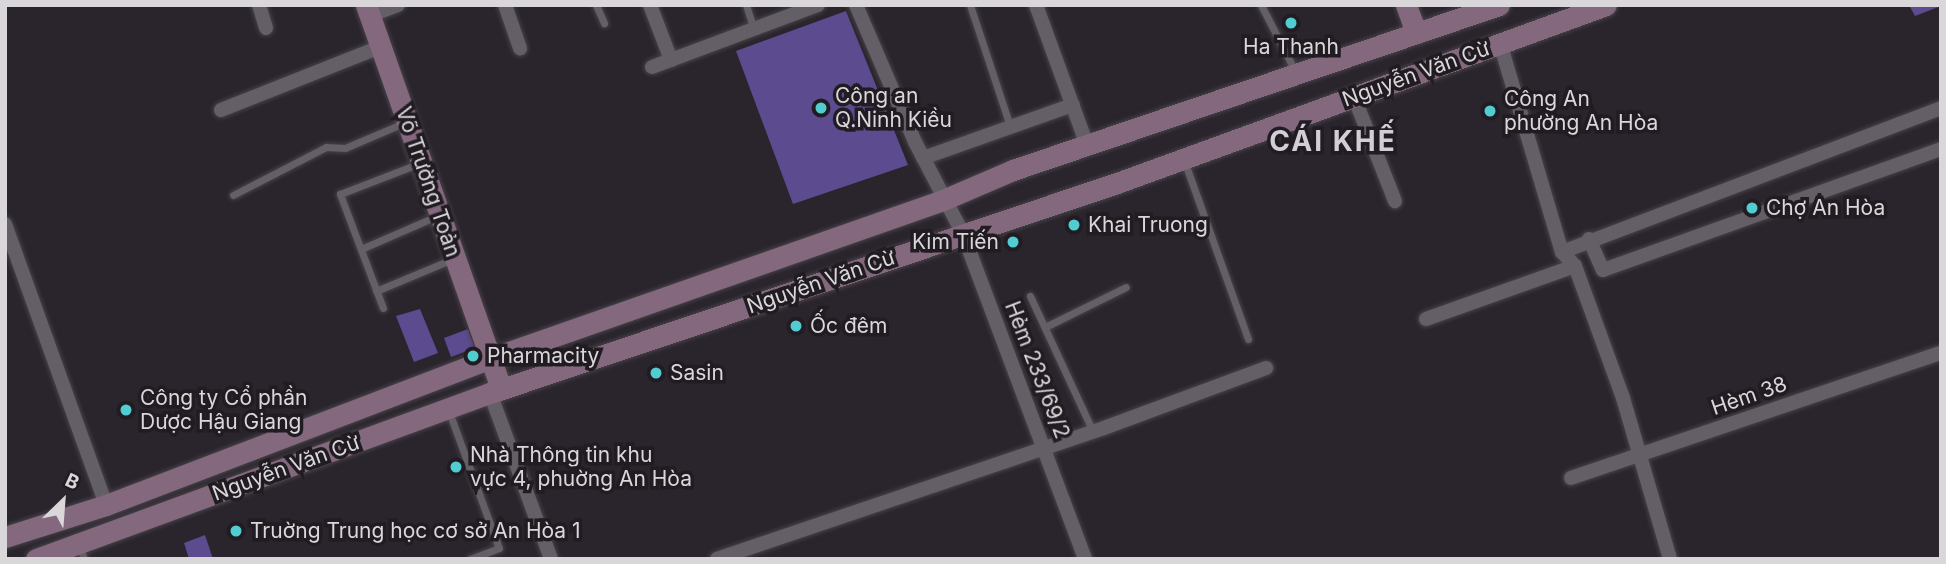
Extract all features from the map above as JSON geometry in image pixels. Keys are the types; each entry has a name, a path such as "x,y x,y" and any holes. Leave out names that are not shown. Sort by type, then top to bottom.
{"main road":[{"path":"1406,5 1416,33"},
{"name":"Nguyễn Văn Cừ","path":"5,537 106,505 489,359 943,200 1087,145 1499,5"},
{"name":"Nguyễn Văn Cừ","path":"36,559 81,552 495,391 1184,159 1606,5"},
{"name":"Võ Trường Toản","path":"367,10 489,359 495,391"}],"street":[{"path":"259,5 266,28"},
{"path":"367,10 398,5"},
{"path":"505,5 520,48"},
{"path":"650,5 671,60"},
{"path":"652,67 818,5"},
{"name":"Hẻm 233/69/2","path":"856,5 923,158 943,200 964,234 1085,559"},
{"path":"1036,5 1087,145"},
{"path":"1500,43 1562,252 1575,266 1640,455 1671,559"},
{"path":"221,110 380,47"},
{"path":"1354,97 1395,201"},
{"path":"923,158 1073,105"},
{"path":"1562,252 1589,239 1941,108"},
{"path":"1589,239 1603,270 1941,149"},
{"path":"5,225 106,505"},
{"path":"1426,319 1575,266"},
{"name":"Hèm 38","path":"1571,478 1941,353"},
{"path":"717,559 1093,432 1266,368"},
{"path":"495,391 551,559"}],"lane":[{"path":"596,5 604,23"},
{"path":"746,5 754,29"},
{"path":"970,5 1010,126"},
{"path":"1261,5 1297,74"},
{"path":"233,195 326,147 345,148 407,122"},
{"path":"1184,159 1248,339"},
{"path":"383,308 340,194 421,163"},
{"path":"361,249 439,215"},
{"path":"376,291 455,259"},
{"path":"1045,327 1126,287"},
{"path":"1030,296 1093,432"},
{"path":"448,409 499,548 470,559"}],"building":[{"path":"1909,5 1941,5 1941,6 1915,16"},
{"name":"Công an Q.Ninh Kiều","path":"846,11 908,165 793,204 736,51"},
{"path":"420,309 438,353 414,362 396,316"},
{"path":"468,329 475,348 451,357 444,338"},
{"path":"205,535 213,559 189,559 184,543"}],"place":[{"name":"Ha Thanh","path":"1291,23"},
{"name":"Công an Q.Ninh Kiều","path":"821,108"},
{"name":"Công An phường An Hòa","path":"1490,111"},
{"name":"Chợ An Hòa","path":"1752,208"},
{"name":"Khai Truong","path":"1074,225"},
{"name":"Kim Tiến","path":"1013,242"},
{"name":"Ốc đêm","path":"796,326"},
{"name":"Pharmacity","path":"473,356"},
{"name":"Sasin","path":"656,373"},
{"name":"Công ty Cổ phần Dược Hậu Giang","path":"126,410"},
{"name":"Nhà Thông tin khu vực 4, phuờng An Hòa","path":"456,467"},
{"name":"Truờng Trung học cơ sở An Hòa 1","path":"236,531"}],"district":[{"name":"CÁI KHẾ","path":"1333,141"}]}
